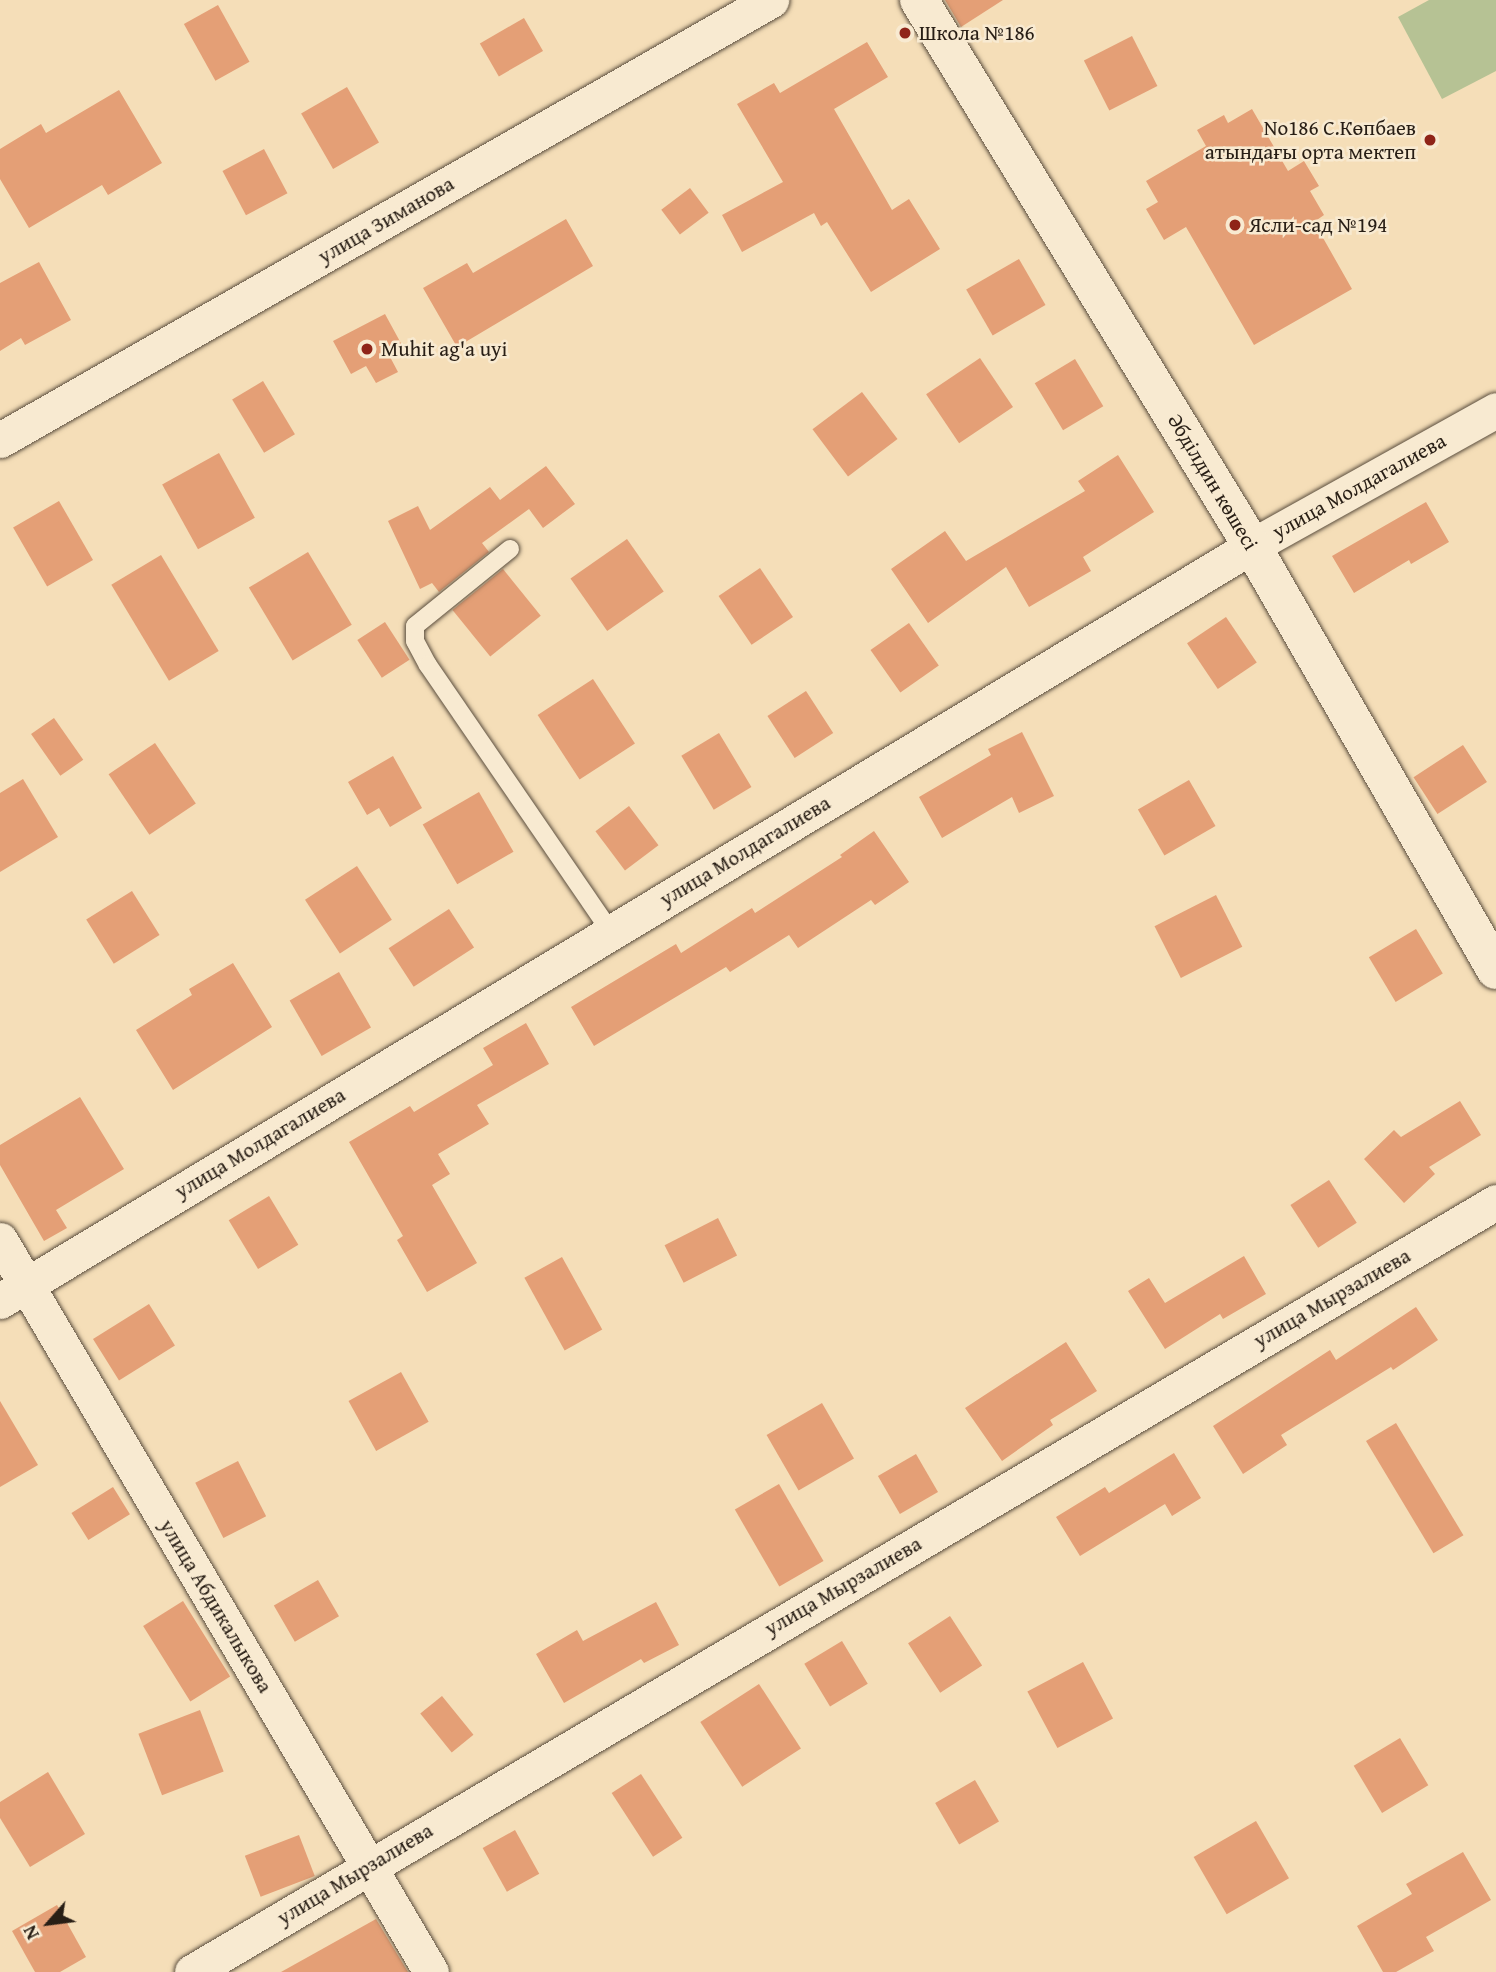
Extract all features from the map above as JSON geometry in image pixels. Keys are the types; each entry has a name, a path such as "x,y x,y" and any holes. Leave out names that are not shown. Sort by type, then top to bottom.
{"main road":[{"name":"Әбділдин көшесі","path":"919,0 1252,546 1496,970"}],"street":[{"name":"улица Зиманова","path":"0,440 771,0"},
{"name":"улица Молдагалиева","path":"13,1292 1252,546 1496,410"},
{"name":"улица Мырзалиева","path":"192,1972 1496,1202"},
{"name":"улица Абдикалыкова","path":"0,1240 13,1292 370,1865 431,1972"}],"lane":[{"path":"510,549 415,626 415,641 436,677 611,932"}],"green space":[{"path":"1429,0 1496,0 1496,71 1442,99 1398,17"}],"building":[{"path":"945,0 1003,0 961,27"},
{"path":"218,5 250,62 215,81 184,24"},
{"path":"524,18 543,51 499,76 480,44"},
{"path":"1132,36 1157,86 1109,110 1084,61"},
{"path":"867,42 888,77 834,109 892,210 909,199 940,249 871,292 827,222 821,226 814,213 742,252 722,215 783,182 737,104 774,83 780,93"},
{"path":"347,87 379,142 333,169 301,114"},
{"path":"119,90 162,163 108,195 102,185 29,228 0,179 0,149 41,124 46,133"},
{"name":"Ясли-сад №194","path":"1252,109 1288,171 1304,161 1319,186 1310,191 1324,215 1314,222 1352,289 1254,345 1186,227 1164,240 1146,209 1158,202 1146,181 1206,146 1197,130 1224,115 1228,123"},
{"path":"264,149 287,193 246,215 223,171"},
{"path":"690,188 709,213 680,234 661,210"},
{"path":"566,219 593,266 457,347 423,288 467,263 473,273"},
{"path":"1019,259 1046,305 993,335 966,290"},
{"path":"39,262 71,320 25,345 21,338 0,351 0,283"},
{"path":"385,314 403,347 389,355 398,372 376,383 366,366 351,374 333,341"},
{"path":"980,358 1013,407 959,443 926,394"},
{"path":"1075,359 1103,406 1063,430 1035,383"},
{"path":"263,381 295,434 264,453 232,400"},
{"path":"862,392 898,439 848,476 812,429"},
{"path":"219,453 255,518 198,549 162,485"},
{"path":"1118,455 1154,512 1083,557 1091,571 1029,607 1006,567 928,623 891,569 945,531 966,561 1085,491 1078,481"},
{"path":"546,466 575,504 543,528 529,509 482,543 489,552 439,592 432,583 420,589 388,521 418,506 430,530 490,487 500,500"},
{"path":"59,501 93,560 47,586 13,528"},
{"path":"1426,502 1449,542 1411,564 1409,560 1354,593 1332,556"},
{"path":"627,539 664,591 607,631 570,579"},
{"path":"308,552 352,625 293,660 249,588"},
{"path":"161,555 219,651 169,681 111,585"},
{"path":"760,568 793,617 752,645 719,596"},
{"path":"503,569 541,616 490,657 452,610"},
{"path":"1226,617 1257,663 1218,689 1187,643"},
{"path":"385,622 410,660 382,678 357,640"},
{"path":"909,623 939,666 900,693 870,650"},
{"path":"593,679 635,744 580,780 538,715"},
{"path":"806,691 833,733 795,758 767,716"},
{"path":"54,718 83,760 60,776 31,734"},
{"path":"1022,732 1054,796 1019,813 1012,797 942,838 919,797 991,755 988,749"},
{"path":"719,733 751,787 714,810 681,756"},
{"path":"155,743 196,804 149,835 109,774"},
{"path":"1463,745 1487,782 1437,814 1414,777"},
{"path":"393,756 422,808 390,827 379,808 367,815 348,782"},
{"path":"23,779 58,837 0,872 0,793"},
{"path":"1189,780 1216,826 1164,855 1138,809"},
{"path":"479,792 514,852 457,884 423,824"},
{"path":"629,806 658,845 625,870 595,831"},
{"path":"874,831 909,882 875,905 871,900 798,948 789,935 730,972 726,967 594,1046 571,1007 676,944 681,953 752,908 755,913 842,857 840,855"},
{"path":"357,866 392,920 340,953 305,900"},
{"path":"132,891 160,935 114,964 86,920"},
{"path":"1216,895 1242,947 1181,978 1155,926"},
{"path":"449,909 474,948 414,987 389,948"},
{"path":"1416,929 1443,974 1396,1002 1369,957"},
{"path":"233,963 272,1027 173,1090 136,1030 192,995 189,989"},
{"path":"339,972 371,1027 322,1056 290,1000"},
{"path":"526,1023 549,1064 477,1105 489,1124 438,1154 450,1174 432,1185 477,1263 427,1292 397,1240 403,1236 349,1142 410,1106 414,1112 493,1065 483,1048"},
{"path":"80,1097 124,1169 56,1210 67,1228 44,1241 0,1165 0,1145"},
{"path":"1460,1101 1481,1135 1429,1167 1435,1174 1404,1203 1364,1159 1394,1130 1401,1137"},
{"path":"1329,1180 1357,1223 1318,1248 1290,1205"},
{"path":"269,1196 298,1245 258,1269 229,1220"},
{"path":"718,1218 737,1255 684,1283 665,1245"},
{"path":"1244,1256 1266,1294 1223,1319 1220,1314 1165,1349 1128,1291 1149,1278 1165,1303"},
{"path":"562,1257 602,1330 565,1350 524,1278"},
{"path":"149,1304 175,1346 119,1381 93,1339"},
{"path":"1416,1307 1438,1340 1393,1370 1391,1367 1281,1435 1287,1445 1243,1474 1213,1426 1330,1350 1336,1360"},
{"path":"1066,1342 1097,1391 1050,1420 1053,1425 1002,1461 965,1408"},
{"path":"401,1372 429,1422 376,1451 349,1401"},
{"path":"0,1401 38,1465 0,1487"},
{"path":"822,1403 854,1458 799,1490 767,1435"},
{"path":"1396,1423 1463,1535 1433,1553 1366,1441"},
{"path":"1174,1453 1201,1498 1172,1516 1165,1504 1080,1556 1056,1517 1105,1487 1109,1493"},
{"path":"916,1454 938,1492 900,1514 878,1476"},
{"path":"238,1461 266,1516 223,1538 195,1483"},
{"path":"779,1484 823,1561 779,1587 735,1510"},
{"path":"113,1487 130,1514 88,1540 71,1513"},
{"path":"318,1580 339,1616 295,1642 274,1605"},
{"path":"183,1601 230,1676 190,1701 143,1626"},
{"path":"656,1602 679,1645 644,1663 641,1659 564,1703 536,1654 577,1630 583,1641"},
{"path":"950,1616 982,1665 940,1693 908,1643"},
{"path":"842,1641 868,1684 830,1707 804,1664"},
{"path":"1083,1662 1113,1719 1057,1748 1027,1692"},
{"path":"759,1684 801,1749 742,1787 700,1722"},
{"path":"442,1696 473,1735 452,1752 420,1714"},
{"path":"200,1710 224,1772 162,1795 138,1734"},
{"path":"1400,1738 1428,1785 1382,1813 1354,1766"},
{"path":"48,1772 85,1834 30,1867 0,1818 0,1802"},
{"path":"641,1774 682,1838 653,1857 612,1793"},
{"path":"975,1780 999,1822 959,1845 935,1803"},
{"path":"1256,1821 1289,1878 1227,1914 1194,1857"},
{"path":"515,1830 539,1874 507,1892 483,1848"},
{"path":"299,1835 315,1876 261,1897 245,1856"},
{"path":"1463,1852 1491,1900 1426,1937 1434,1951 1396,1972 1383,1972 1357,1926 1412,1894 1406,1884"},
{"path":"57,1905 86,1957 60,1972 35,1972 12,1931"},
{"path":"376,1919 408,1972 281,1972"}],"place":[{"name":"Школа №186","path":"905,33"},
{"name":"No186 С.Көпбаев атындағы орта мектеп","path":"1430,140"},
{"name":"Ясли-сад №194","path":"1235,225"},
{"name":"Muhit ag'a uyi","path":"367,349"}]}
